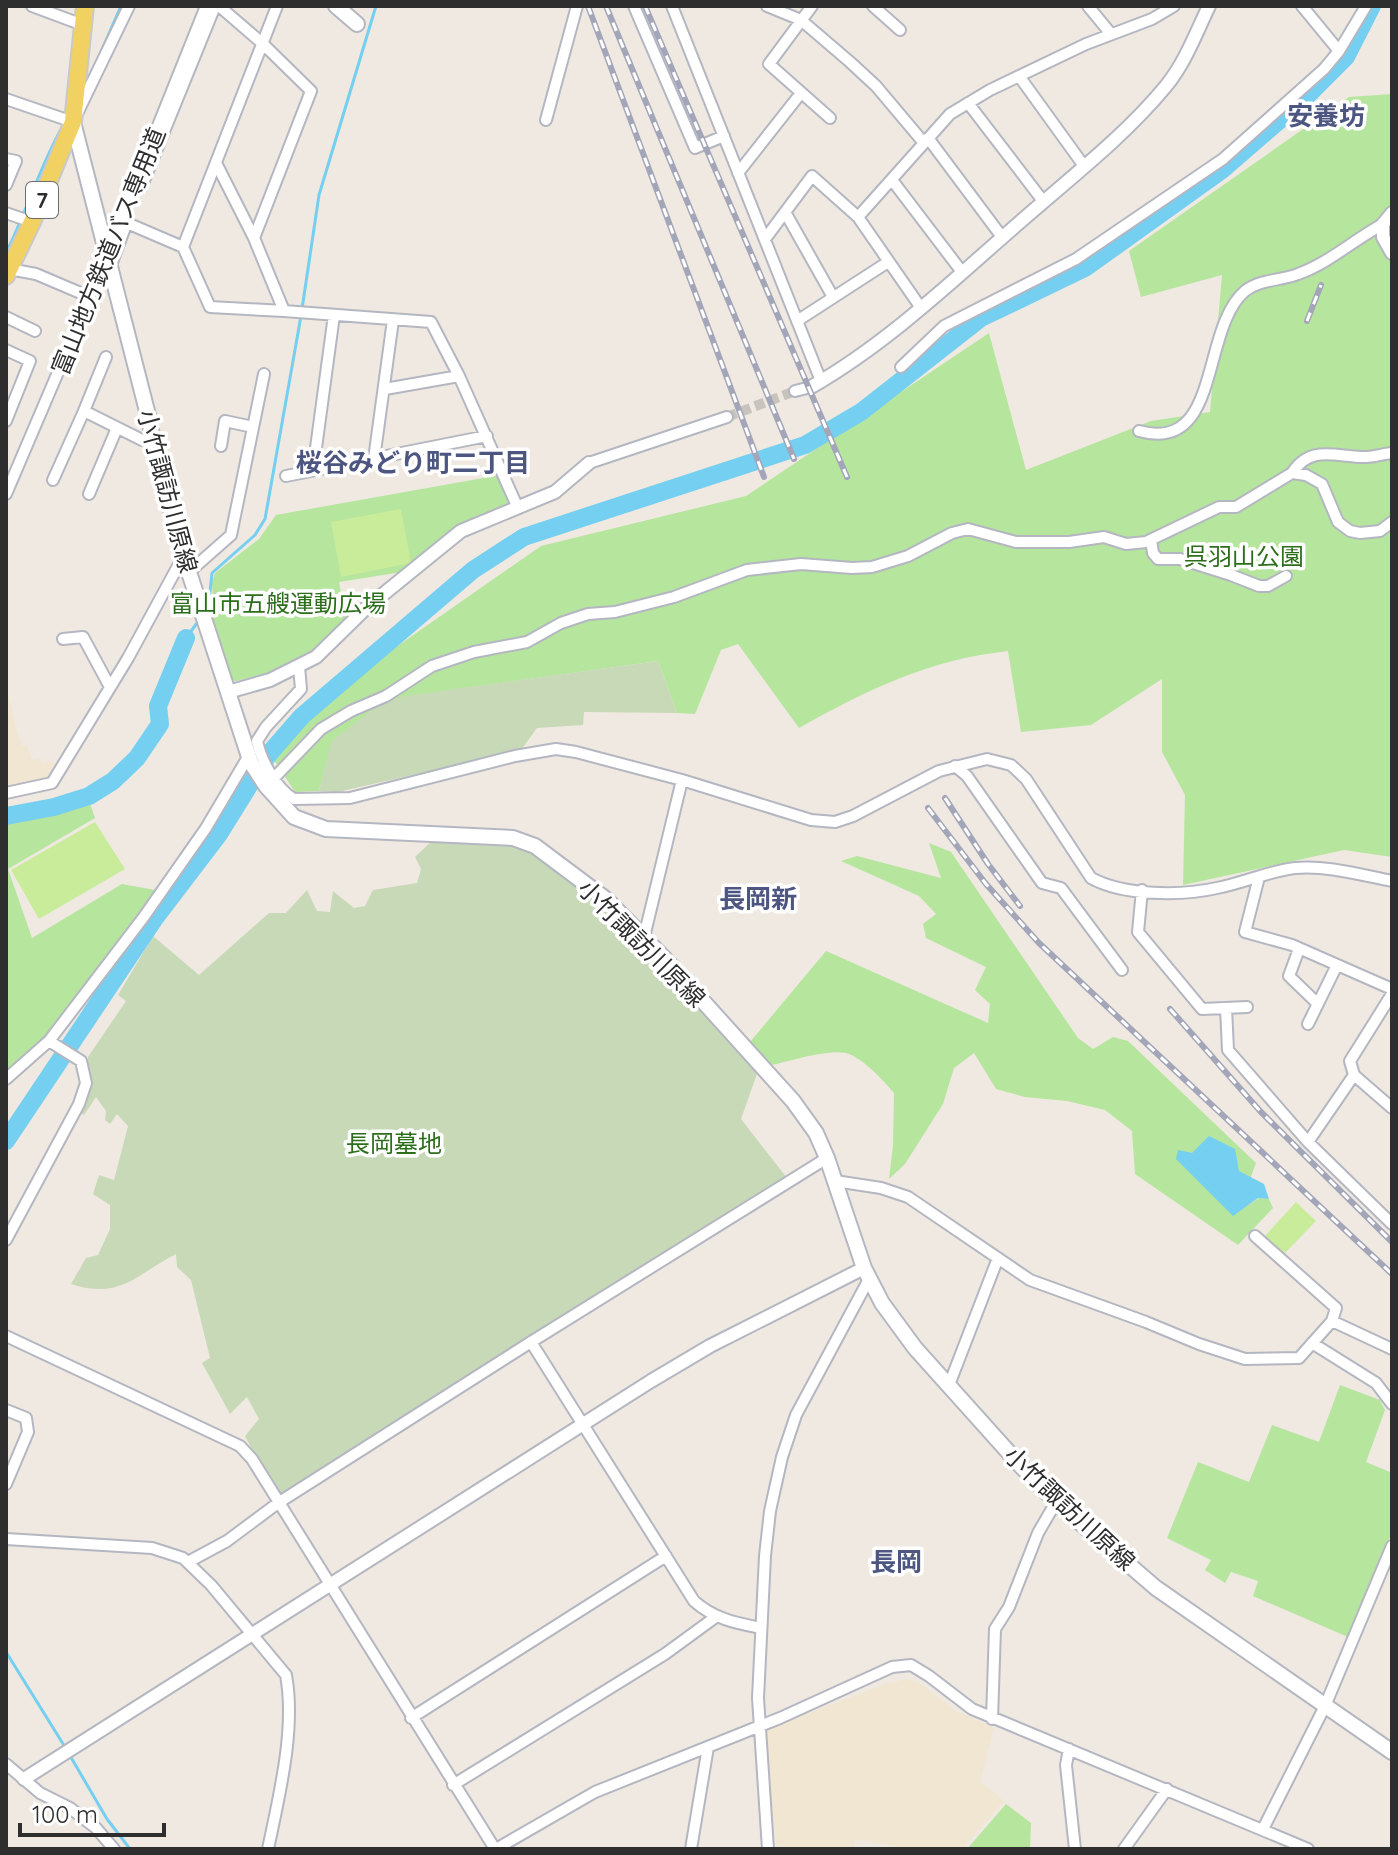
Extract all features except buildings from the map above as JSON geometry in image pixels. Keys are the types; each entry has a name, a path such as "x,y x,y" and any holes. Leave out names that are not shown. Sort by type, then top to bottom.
{"main road":[{"name":"7","path":"8,273 73,122 85,6"},
{"path":"336,6 357,24"},
{"name":"小竹諏訪川原線","path":"73,122 189,572 249,760 270,782 294,817 326,829 513,838 535,846 607,900 793,1101 816,1133 866,1273 895,1324 1056,1502 1156,1588 1392,1752"}],"street":[{"path":"32,6 83,25"},
{"path":"6,99 73,122 129,6"},
{"name":"富山地方鉄道バス専用道","path":"6,494 90,297 109,260 206,6"},
{"path":"109,260 217,6 262,43 311,91 254,238"},
{"path":"183,247 277,6"},
{"path":"546,120 577,6"},
{"path":"634,6 695,148 724,136"},
{"path":"672,6 797,321 816,384"},
{"path":"767,6 801,20 876,86 926,141 1002,237"},
{"path":"812,6 769,64 830,118"},
{"path":"873,6 900,30"},
{"path":"1088,6 1111,34"},
{"path":"858,217 950,114 1019,76 1152,19 1174,6"},
{"path":"795,391 841,370 921,308 1127,129 1169,83 1209,6"},
{"path":"1302,6 1339,51"},
{"path":"901,367 944,326 1076,259 1223,159 1324,69 1339,51 1366,6"},
{"path":"1019,76 1084,166"},
{"path":"738,173 801,93"},
{"path":"968,103 1043,201"},
{"path":"6,159 16,161 6,185"},
{"path":"216,163 254,238 284,311"},
{"path":"765,239 812,176 858,217 921,308"},
{"path":"892,180 962,272"},
{"path":"785,212 833,297"},
{"path":"6,213 32,222"},
{"path":"1139,431 1164,434 1179,431 1188,424 1197,408 1226,318 1246,290 1259,283 1298,275 1318,265 1383,224 1392,213"},
{"path":"127,223 183,247 210,307 431,322 459,376 517,506"},
{"path":"1383,224 1383,237 1392,253"},
{"path":"797,321 888,262"},
{"path":"8,273 36,274 90,297"},
{"path":"313,470 334,315"},
{"path":"6,317 35,331"},
{"path":"374,459 393,320"},
{"path":"6,350 30,361 7,418"},
{"path":"53,480 106,357"},
{"path":"189,572 231,535 264,374"},
{"path":"385,389 459,376"},
{"path":"84,411 142,440 153,439"},
{"path":"228,692 270,680 316,657 365,609 461,531 555,492 589,463 727,417"},
{"path":"221,446 225,421 253,427"},
{"path":"89,494 117,428"},
{"path":"286,476 487,436"},
{"path":"270,782 321,729 351,711 386,696 432,666 474,652 527,642 561,623 588,614 615,612 674,597 747,570 801,564 872,567 908,556 952,533 968,529 1016,542 1069,542 1104,537 1136,544 1151,540 1219,507 1236,507 1292,473 1313,456 1326,452 1357,457 1392,453"},
{"path":"1292,473 1306,475 1322,484 1338,522 1350,531 1380,531 1392,522"},
{"path":"1151,540 1153,553 1158,559 1180,559 1259,586 1268,586 1286,576"},
{"path":"6,793 52,783 184,555"},
{"path":"63,639 83,637 110,687"},
{"path":"299,667 301,689 257,741 270,782 294,799 350,798 515,756 556,749 682,780 811,820 835,822 853,816 939,771 987,759 1011,765 1026,779 1091,878 1107,887 1185,893 1218,888 1294,868 1392,881"},
{"path":"6,1079 54,1043 206,828 249,760"},
{"path":"955,766 967,776 1042,883 1061,888 1122,970"},
{"path":"644,937 682,780"},
{"path":"1259,877 1245,932 1337,965 1391,996 1350,1061 1354,1075 1392,1108"},
{"path":"1142,890 1138,932 1202,1009 1247,1007"},
{"path":"1299,949 1289,976 1318,1004"},
{"path":"1308,1024 1337,965"},
{"path":"1226,1008 1228,1050 1308,1142 1392,1224"},
{"path":"6,1240 79,1104 86,1083 81,1061 54,1043"},
{"path":"1308,1142 1354,1075"},
{"path":"188,1562 227,1541 278,1503 827,1158"},
{"path":"835,1181 881,1188 908,1197 1030,1280 1245,1359 1299,1358 1332,1321 1336,1308 1255,1236"},
{"path":"949,1385 998,1258"},
{"path":"24,1779 710,1346 866,1273"},
{"path":"768,1849 758,1726 767,1541 782,1457 796,1415 866,1273"},
{"path":"1332,1321 1392,1349"},
{"path":"6,1336 240,1446 252,1459 495,1849 595,1792 892,1667 911,1665 972,1709 992,1719 1308,1849"},
{"path":"531,1342 694,1601 717,1616 761,1628"},
{"path":"1312,1343 1376,1383 1392,1404"},
{"path":"6,1410 26,1418 28,1432 6,1484"},
{"path":"992,1719 995,1629 1009,1607 1038,1533 1056,1502"},
{"path":"6,1539 152,1548 188,1562 211,1585 286,1675 289,1687 287,1736 268,1849"},
{"path":"1263,1829 1325,1706 1392,1546"},
{"path":"411,1718 666,1556"},
{"path":"453,1785 646,1666 717,1616"},
{"path":"691,1849 708,1747"},
{"path":"1069,1749 1066,1765 1075,1849"},
{"path":"6,1764 40,1793 70,1808 96,1828 114,1849"},
{"path":"1124,1849 1167,1789"}],"shaded area":[{"path":"8,692 18,736 22,746 27,745 32,760 39,758 42,763 66,767 43,785 17,783 6,787"},
{"path":"908,1679 921,1684 956,1711 994,1728 980,1781 1004,1801 962,1849 912,1849 854,1839 854,1849 777,1849 763,1731 888,1683"}],"green space":[{"name":"呉羽山公園","path":"1392,94 1392,857 1344,850 1183,885 1185,795 1162,752 1162,679 1091,725 1021,732 1008,651 951,661 900,678 799,728 738,644 721,650 695,714 677,713 658,661 408,696 332,742 319,791 295,792 272,757 306,715 366,668 541,546 746,496 989,333 1026,470 1151,421 1210,412 1222,275 1141,297 1129,251 1349,97"},
{"name":"富山市五艘運動広場","path":"500,475 510,495 507,504 472,518 402,572 339,582 346,623 331,639 289,668 231,680 209,616 213,607 212,582 215,573 259,539 276,515"},
{"path":"401,509 411,563 341,577 331,522"},
{"path":"658,661 677,713 584,712 583,725 537,728 521,750 338,792 319,791 331,742 381,703 405,696"},
{"path":"89,801 95,818 8,869 32,938 122,884 155,890 47,1036 6,1072 6,821"},
{"path":"95,822 125,869 39,919 11,870"},
{"name":"長岡墓地","path":"434,839 535,846 651,954 758,1071 741,1119 787,1178 284,1494 274,1492 245,1436 259,1419 247,1397 230,1414 202,1363 210,1358 191,1280 177,1267 176,1254 115,1287 88,1288 71,1284 86,1258 98,1255 110,1229 110,1205 93,1194 99,1175 114,1180 128,1126 117,1114 110,1124 105,1120 106,1111 96,1097 84,1115 78,1111 88,1057 126,1001 118,995 153,936 199,975 269,913 286,913 307,890 317,911 330,912 333,891 354,908 365,906 373,890 417,883 421,869 415,857"},
{"path":"929,843 951,852 1078,1038 1093,1049 1113,1037 1128,1041 1256,1163 1250,1179 1239,1171 1204,1186 1233,1215 1259,1198 1269,1199 1273,1208 1238,1245 1135,1174 1132,1131 1105,1110 996,1089 974,1053 954,1068 943,1104 905,1164 889,1179 894,1093 878,1076 859,1060 838,1052 772,1065 750,1042 826,951 988,1023 990,1004 975,990 986,967 926,938 923,924 936,914 919,896 841,861 857,856 941,878"},
{"path":"1296,1202 1316,1221 1284,1254 1265,1236"},
{"path":"1340,1385 1380,1400 1385,1410 1366,1462 1392,1473 1392,1532 1348,1637 1253,1596 1258,1581 1231,1572 1225,1583 1205,1570 1211,1560 1167,1538 1198,1462 1249,1482 1272,1425 1319,1442"},
{"path":"1006,1804 1031,1823 1030,1849 967,1849"}],"water":[{"path":"1209,1136 1235,1149 1239,1171 1264,1184 1269,1199 1258,1198 1233,1216 1176,1159 1178,1150 1192,1153"}],"waterway":[{"path":"97,61 121,6"},
{"path":"302,309 319,195 376,6"},
{"path":"6,1141 155,918 219,834 268,755 302,716 473,570 524,537 805,445 861,412 981,318 1085,268 1222,170 1304,99 1346,57 1372,6"},
{"path":"6,253 64,124"},
{"path":"208,610 212,573 255,535 265,519 301,316"},
{"path":"186,638 200,619"},
{"path":"6,816 54,807 89,796 113,781 137,758 160,724 158,706 186,638"},
{"path":"6,1652 65,1747"},
{"path":"69,1754 107,1819 130,1849"}],"tunnel":[{"path":"727,417 795,391"}],"railway":[{"path":"588,6 764,477"},
{"path":"606,6 794,459"},
{"path":"645,6 847,477"},
{"path":"1307,321 1321,285"},
{"path":"945,798 1020,906"},
{"path":"928,808 986,884 1039,943 1392,1274"},
{"path":"1170,1009 1261,1112 1392,1242"}],"district":[{"name":"安養坊","path":"1326,115"},
{"name":"桜谷みどり町二丁目","path":"413,462"},
{"name":"長岡新","path":"758,898"},
{"name":"長岡","path":"896,1561"}]}
